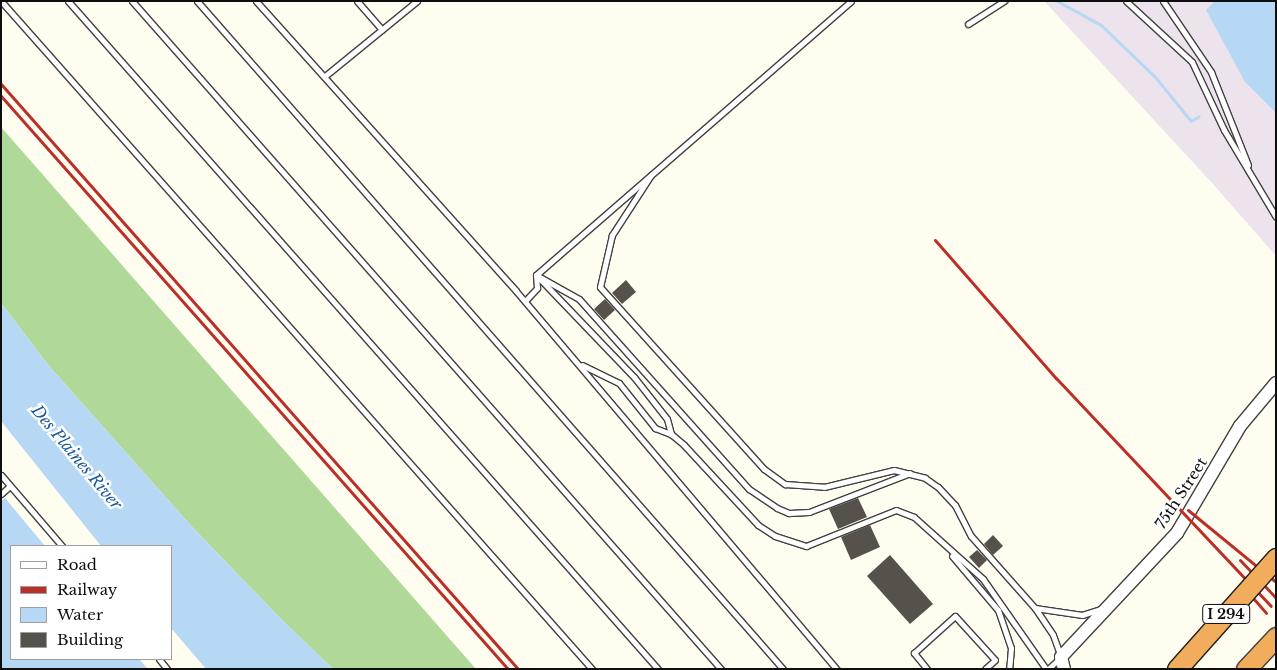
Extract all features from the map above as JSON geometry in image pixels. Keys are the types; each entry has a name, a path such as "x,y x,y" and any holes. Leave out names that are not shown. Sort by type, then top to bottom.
{"highway":[{"name":"I 294","path":"1177,669 1276,558"},
{"path":"1246,669 1276,637"}],"street":[{"name":"75th Street","path":"1063,663 1107,608 1176,533 1240,426 1276,384"}],"lane":[{"path":"68,1 658,669"},
{"path":"132,1 721,669"},
{"path":"197,1 783,669"},
{"path":"256,1 325,76 579,363 837,669"},
{"path":"357,1 382,30"},
{"path":"325,76 417,1"},
{"path":"536,275 851,1"},
{"path":"968,24 1004,1"},
{"path":"1126,1 1192,62 1224,130 1276,216"},
{"path":"1163,1 1211,72 1252,177"},
{"path":"1,2 592,669"},
{"path":"579,363 619,384 655,428 671,434 758,525 793,544 806,546 896,510 914,517 983,579 1047,669 1063,663 1054,635 1035,608 971,536 955,505 938,487 911,473 881,471 824,487 785,484 764,470 600,287 612,235 651,175"},
{"path":"525,301 537,288 536,275"},
{"path":"536,275 634,377 667,419 671,434"},
{"path":"536,275 579,300 750,489 777,508 790,513 809,512 911,473"},
{"path":"1,475 61,545"},
{"path":"1,494 10,486"},
{"path":"943,545 998,610 1011,648 1009,669"},
{"path":"1035,608 1082,615 1107,608"},
{"path":"927,669 914,653 955,616 994,660 985,669"}],"shaded area":[{"path":"1044,1 1276,1 1276,256 1213,184"}],"green space":[{"path":"1,127 476,669 333,669 281,619 194,529 49,366 1,303"}],"water":[{"path":"1215,1 1276,1 1276,113 1245,82 1206,10"},
{"name":"Des Plaines River","path":"1,303 49,366 194,529 281,619 333,669 206,669 172,629 172,545 100,545 1,421"},
{"path":"5,498 44,545 10,545 10,660 140,660 148,669 1,669 1,501"}],"building":[{"path":"626,280 636,292 622,304 612,293"},
{"path":"605,299 615,310 604,320 594,309"},
{"path":"858,498 867,517 838,529 829,509"},
{"path":"870,525 880,547 851,560 841,537"},
{"path":"993,535 1003,546 993,555 984,544"},
{"path":"977,550 987,560 979,568 969,557"},
{"path":"890,555 933,604 910,624 867,576"}],"waterway":[{"path":"1057,1 1101,25 1156,78 1191,121 1199,116"}],"railway":[{"path":"1,84 518,669"},
{"path":"1,96 508,669"},
{"path":"935,240 1056,378 1271,606"},
{"path":"1188,510 1276,582"},
{"path":"1240,560 1276,598"},
{"path":"1247,591 1266,613"}]}
